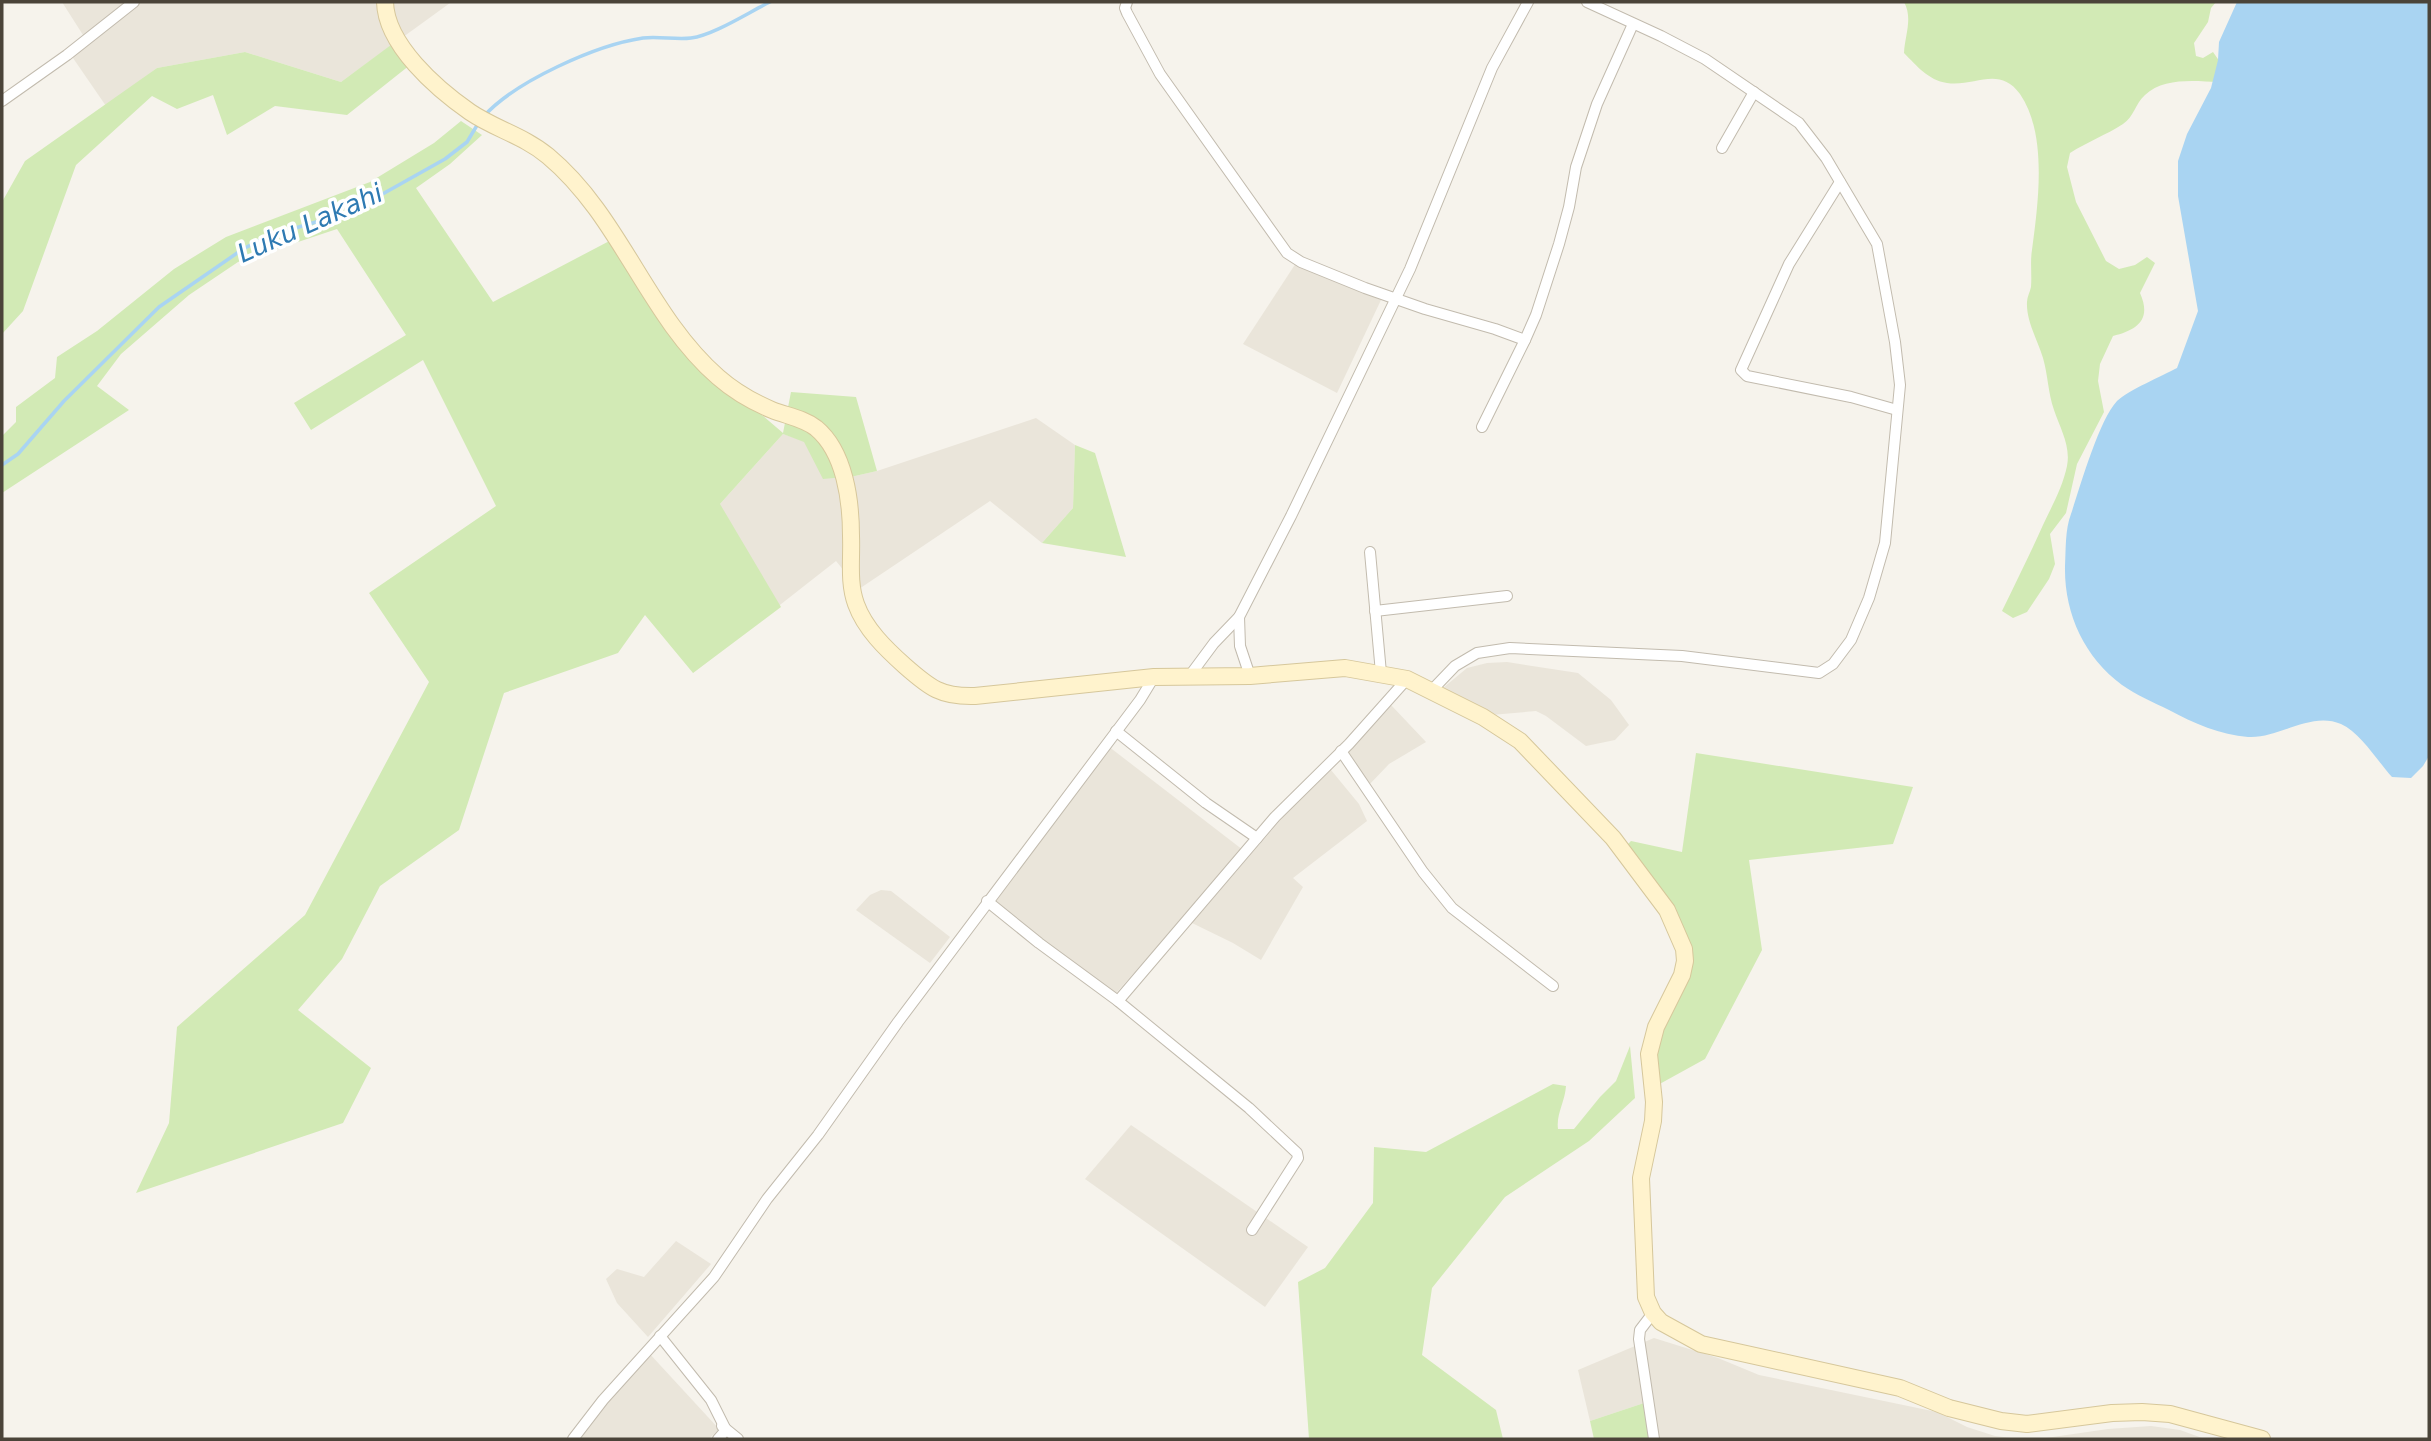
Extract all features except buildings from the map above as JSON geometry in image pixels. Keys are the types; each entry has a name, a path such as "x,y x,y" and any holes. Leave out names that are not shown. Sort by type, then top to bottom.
{"main road":[{"path":"385,2 390,27 424,74 470,112 520,137 547,155 592,201 682,339 710,370 751,401 808,423 829,442 846,484 855,603 876,637 920,679 937,690 954,696 1154,677 1250,676 1345,668 1407,679 1432,690 1520,741 1542,762 1613,838 1667,910 1680,936 1685,961 1682,975 1656,1027 1649,1054 1654,1102 1653,1121 1641,1178 1646,1297 1653,1313 1661,1322 1701,1343 1900,1388 1949,1408 2001,1421 2027,1424 2112,1413 2142,1412 2171,1414 2262,1439"}],"street":[{"path":"2,101 67,55 134,2"},
{"path":"1127,2 1127,13 1160,74 1287,253 1301,262 1396,299 1524,340"},
{"path":"1188,678 1238,617 1291,516 1396,299 1492,68 1528,2"},
{"path":"1432,690 1448,673 1470,657 1510,648 1682,656 1807,672 1826,670 1850,640 1865,611 1884,551 1900,386 1879,251 1872,235 1826,158 1799,123 1705,60 1661,36 1587,2"},
{"path":"1482,427 1536,315 1569,207 1576,167 1597,104 1633,24"},
{"path":"1722,148 1754,92"},
{"path":"1840,183 1789,264 1741,370 1747,376 1851,397 1897,410"},
{"path":"1370,552 1381,673"},
{"path":"1376,611 1507,596"},
{"path":"1238,617 1240,646 1250,676"},
{"path":"573,1439 603,1400 713,1277 767,1199 818,1135 987,901 1154,677"},
{"path":"1118,1001 1257,838 1407,679"},
{"path":"1116,731 1197,796 1257,838"},
{"path":"1341,751 1423,872 1452,908 1553,986"},
{"path":"987,901 1118,1001 1249,1108 1297,1153 1298,1158 1252,1230"},
{"path":"1653,1313 1640,1330 1639,1339 1654,1439"},
{"path":"660,1336 711,1400 726,1430 718,1439"},
{"path":"722,1426 738,1439"}],"shaded area":[{"path":"62,2 450,3 341,82 245,52 157,68 106,106 73,58 83,35"},
{"path":"1296,263 1381,300 1337,393 1243,344"},
{"path":"1036,418 1075,445 1073,508 1042,543 990,501 859,589 836,561 693,673 720,504 783,434 804,441 855,476"},
{"path":"1507,662 1578,673 1611,700 1629,725 1615,740 1586,746 1536,711 1491,715 1442,693 1443,688 1467,668"},
{"path":"1391,705 1426,742 1389,764 1367,787 1340,757"},
{"path":"1108,746 1243,850 1109,1001 989,906"},
{"path":"1331,770 1359,804 1367,821 1293,878 1303,887 1261,960 1192,923 1284,816"},
{"path":"881,890 891,891 950,937 930,963 856,910 870,895"},
{"path":"1131,1125 1308,1247 1265,1307 1085,1179"},
{"path":"676,1241 711,1264 648,1337 617,1303 606,1279 617,1269 644,1277"},
{"path":"1654,1338 1718,1358 1759,1375 1937,1412 1967,1427 1995,1436 2020,1439 1655,1439 1650,1401 1590,1421 1578,1370"},
{"path":"648,1352 719,1429 709,1439 574,1439"},
{"path":"2151,1426 2180,1430 2205,1439 2039,1439 2108,1429"}],"green space":[{"path":"1904,2 2216,2 2211,8 2208,22 2194,43 2196,56 2203,58 2213,52 2227,72 2218,82 2180,81 2152,89 2123,124 2070,153 2067,167 2076,202 2106,261 2119,269 2135,265 2147,257 2155,263 2140,293 2143,317 2129,331 2113,336 2100,364 2098,381 2104,412 2077,464 2066,513 2050,534 2055,564 2049,579 2027,612 2013,618 2002,611 2057,496 2068,459 2064,437 2052,404 2043,358 2027,309 2039,170 2035,129 2029,111 2012,85 1995,79 1947,83 1928,76 1918,67 1904,53 1908,20"},
{"path":"395,42 410,65 347,115 275,106 227,135 213,95 177,109 152,96 76,165 23,311 2,334 2,202 25,161 157,68 245,52 341,82"},
{"path":"461,121 482,135 450,164 416,188 493,302 617,237 698,365 783,433 791,392 856,397 877,471 823,479 804,442 783,434 720,504 781,607 693,673 645,615 618,653 504,693 459,830 380,886 342,959 298,1010 371,1068 343,1123 136,1193 169,1123 177,1027 305,915 429,682 369,593 496,506 423,360 311,430 294,403 406,335 337,229 238,262 189,295 121,354 97,386 129,410 2,493 2,436 16,422 16,407 55,378 57,357 97,331 174,269 226,237 370,182 434,143"},
{"path":"1075,445 1095,453 1126,557 1042,543 1073,508"},
{"path":"1696,753 1913,787 1893,844 1749,860 1762,950 1705,1059 1656,1086 1654,1068 1683,938 1618,854 1631,841 1682,852"},
{"path":"1630,1046 1635,1098 1589,1141 1505,1197 1432,1288 1422,1355 1496,1410 1503,1439 1309,1439 1298,1282 1325,1268 1373,1203 1374,1147 1426,1152 1553,1084 1566,1086 1558,1129 1574,1129 1616,1081"},
{"path":"1650,1401 1655,1439 1594,1439 1590,1421"}],"water":[{"path":"2237,2 2429,2 2429,756 2411,778 2392,777 2362,741 2341,724 2318,721 2271,734 2238,736 2197,724 2139,695 2122,685 2097,661 2079,633 2068,600 2065,566 2069,520 2103,423 2122,397 2177,368 2198,311 2178,196 2178,161 2187,134 2211,88 2219,42"}],"waterway":[{"name":"Luku Lakahi","path":"484,116 516,90 580,57 643,38 700,36 770,2"},
{"name":"Luku Lakahi","path":"2,465 18,454 64,401 159,307 243,249 268,236 340,215 445,159 467,142 479,122"}]}
